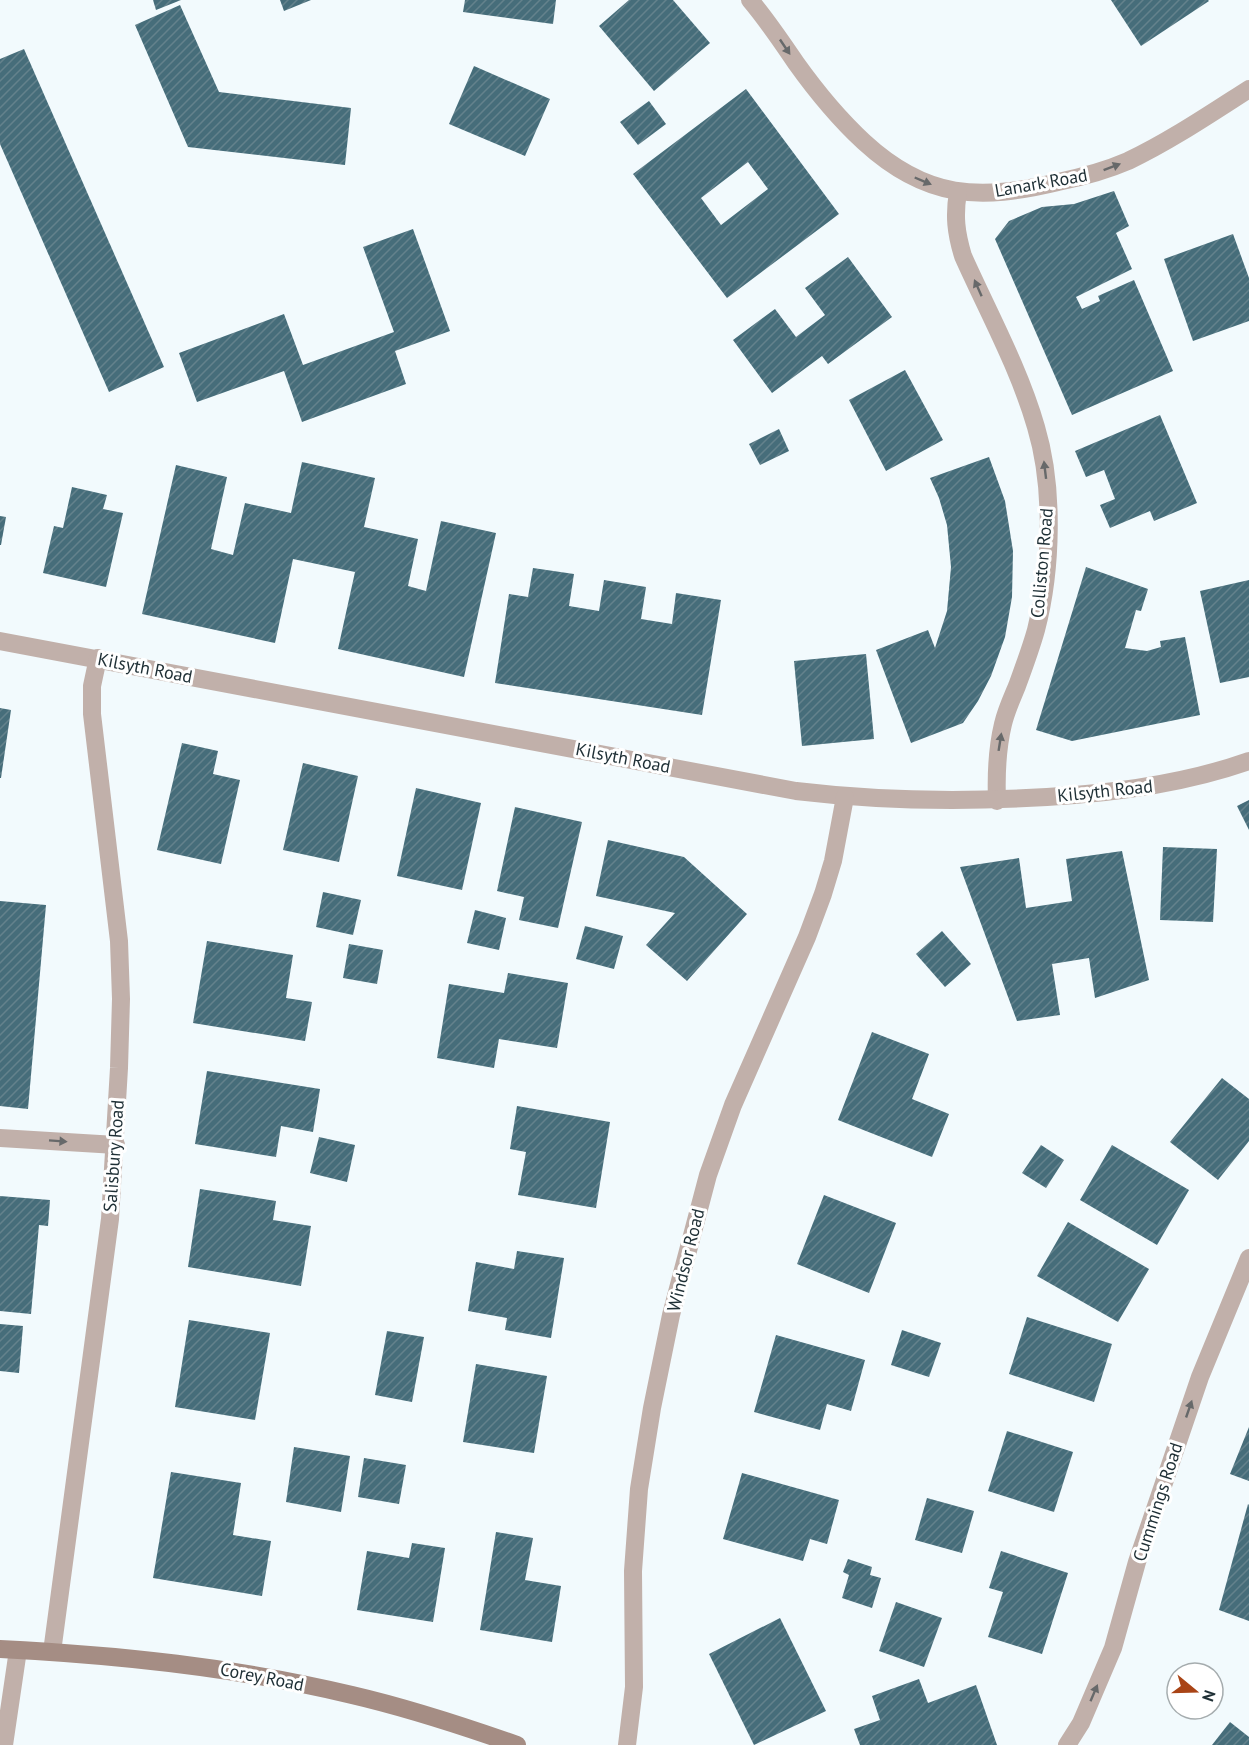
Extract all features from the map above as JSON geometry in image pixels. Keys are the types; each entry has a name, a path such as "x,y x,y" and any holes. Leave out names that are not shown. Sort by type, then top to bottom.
{"street":[{"name":"Lanark Road","path":"750,0 827,105 864,142 893,166 924,183 958,192 997,193 1043,186 1093,174 1162,143 1249,89"},
{"name":"Colliston Road","path":"958,192 955,212 956,234 963,256 1023,389 1036,427 1045,464 1048,504 1044,587 1036,628 1004,721 996,774 997,801"},
{"name":"Kilsyth Road","path":"0,641 796,791 845,797 922,801 997,801 1065,796 1168,784 1223,771 1249,761"},
{"name":"Salisbury Road","path":"52,1652 110,1219 116,1145 121,999 119,941 92,714 92,686 98,658"},
{"name":"Windsor Road","path":"627,1745 634,1687 633,1571 639,1489 652,1408 671,1315 694,1225 733,1104 807,937 823,894 833,861 845,797"},
{"path":"0,1138 116,1145"},
{"name":"Cummings Road","path":"1067,1745 1081,1723 1113,1648 1137,1562 1200,1377 1249,1258"},
{"path":"4,1745 9,1649"},
{"name":"Corey Road","path":"9,1649 135,1658 209,1667 287,1681 351,1694 418,1712 517,1745"}],"building":[{"path":"153,0 181,0 156,10"},
{"path":"280,0 311,0 284,11"},
{"path":"465,0 556,0 553,24 463,12"},
{"path":"629,0 673,0 710,43 654,91 599,26"},
{"path":"1111,0 1208,0 1209,1 1141,46"},
{"path":"180,5 219,92 351,108 345,165 188,147 135,25"},
{"path":"24,49 164,367 109,392 0,144 0,59"},
{"path":"474,66 550,99 525,156 449,124"},
{"path":"746,89 839,214 727,298 633,174","holes":["748,162 768,189 721,225 701,198"]},
{"path":"649,101 666,124 638,145 620,122"},
{"path":"1114,191 1129,226 1116,233 1132,269 1076,297 1082,309 1100,301 1098,296 1134,280 1173,371 1072,415 995,239 1009,221 1042,207 1074,204"},
{"path":"413,229 450,331 395,351 406,384 302,422 284,371 197,402 179,353 284,314 303,365 394,332 363,247"},
{"path":"1233,234 1249,278 1249,321 1193,341 1164,259"},
{"path":"848,257 892,317 828,364 822,356 772,393 733,340 775,309 796,337 825,315 805,288"},
{"path":"905,370 943,440 886,471 849,400"},
{"path":"1160,415 1197,503 1154,521 1150,511 1110,528 1100,505 1115,499 1104,470 1086,477 1075,451"},
{"path":"779,429 789,451 760,465 749,444"},
{"path":"989,457 1005,501 1013,551 1012,597 1005,637 991,676 963,723 911,743 876,650 928,630 935,648 947,611 951,567 947,525 930,478"},
{"path":"302,462 375,478 364,527 418,539 408,586 426,591 441,521 496,533 464,677 338,649 355,572 293,559 275,643 142,614 176,465 227,477 211,549 233,555 245,503 291,513"},
{"path":"72,487 107,495 103,509 123,513 106,587 43,573 54,526 63,528"},
{"path":"0,516 6,517 1,545 0,545"},
{"path":"1086,567 1148,589 1141,611 1136,610 1125,648 1147,651 1161,647 1160,641 1185,637 1200,715 1072,741 1036,730"},
{"path":"533,568 574,574 569,606 599,611 604,580 646,587 641,619 672,624 676,593 721,600 702,715 495,683 509,594 528,597"},
{"path":"1249,580 1249,677 1220,683 1200,591"},
{"path":"866,654 874,739 802,746 794,661"},
{"path":"0,708 11,710 1,778 0,778"},
{"path":"182,743 218,751 213,774 240,780 221,864 157,850"},
{"path":"303,763 358,776 339,862 283,850"},
{"path":"416,788 481,803 462,890 397,876"},
{"path":"1249,800 1249,830 1237,806"},
{"path":"515,807 582,822 558,928 519,920 524,897 497,891"},
{"path":"608,840 684,857 747,914 687,981 646,945 675,913 596,896"},
{"path":"1163,847 1217,849 1213,922 1160,920"},
{"path":"1122,851 1149,980 1095,998 1089,958 1052,964 1060,1015 1017,1021 960,867 1019,858 1026,908 1072,901 1066,859"},
{"path":"323,892 361,900 353,935 316,927"},
{"path":"0,901 46,905 28,1109 0,1106"},
{"path":"475,910 506,918 499,950 467,943"},
{"path":"585,926 623,936 614,969 576,959"},
{"path":"942,931 971,964 945,987 916,954"},
{"path":"207,941 293,955 286,998 312,1002 305,1041 193,1023"},
{"path":"349,944 383,950 377,984 343,978"},
{"path":"508,973 568,983 557,1048 499,1039 494,1068 437,1058 449,984 504,993"},
{"path":"872,1032 929,1054 912,1099 949,1114 932,1157 838,1120"},
{"path":"207,1071 320,1089 313,1132 281,1126 276,1157 195,1144"},
{"path":"1222,1078 1249,1099 1249,1141 1218,1180 1170,1142"},
{"path":"517,1106 610,1122 596,1208 518,1195 526,1152 510,1149"},
{"path":"319,1137 355,1145 347,1182 310,1173"},
{"path":"1041,1145 1064,1160 1046,1188 1022,1173"},
{"path":"1112,1145 1189,1190 1157,1245 1080,1200"},
{"path":"200,1189 276,1201 273,1220 311,1226 301,1286 188,1267"},
{"path":"824,1195 896,1223 869,1293 797,1264"},
{"path":"0,1196 50,1200 48,1226 39,1225 31,1314 0,1311"},
{"path":"1068,1222 1149,1269 1118,1322 1037,1276"},
{"path":"517,1251 564,1258 551,1338 505,1330 507,1318 468,1311 476,1262 514,1269"},
{"path":"1027,1317 1112,1344 1094,1402 1009,1374"},
{"path":"189,1320 270,1333 255,1420 175,1407"},
{"path":"0,1324 23,1326 19,1373 0,1371"},
{"path":"902,1330 941,1343 929,1377 891,1365"},
{"path":"387,1331 424,1337 412,1402 375,1395"},
{"path":"776,1335 865,1360 851,1411 827,1404 820,1430 754,1412"},
{"path":"476,1364 547,1376 534,1453 463,1442"},
{"path":"1249,1427 1249,1481 1230,1474"},
{"path":"1007,1431 1073,1452 1054,1512 988,1491"},
{"path":"294,1447 350,1456 341,1512 286,1502"},
{"path":"364,1458 406,1465 399,1504 358,1497"},
{"path":"171,1472 241,1483 233,1535 271,1541 262,1596 153,1578"},
{"path":"742,1473 839,1500 827,1544 810,1539 803,1561 723,1539"},
{"path":"927,1498 974,1511 962,1553 915,1540"},
{"path":"1249,1505 1249,1621 1219,1610"},
{"path":"496,1532 533,1538 525,1580 561,1586 552,1642 480,1630"},
{"path":"412,1543 445,1548 433,1622 357,1610 367,1551 409,1558"},
{"path":"1001,1551 1068,1573 1042,1654 988,1637 1003,1592 989,1588"},
{"path":"848,1559 872,1567 870,1575 881,1578 872,1608 842,1598 849,1575 843,1572"},
{"path":"896,1602 942,1618 924,1667 879,1651"},
{"path":"780,1618 826,1711 754,1745 709,1654"},
{"path":"919,1679 928,1703 976,1685 997,1745 860,1745 854,1729 880,1720 872,1696"},
{"path":"1230,1722 1249,1737 1249,1745 1212,1745"}]}
